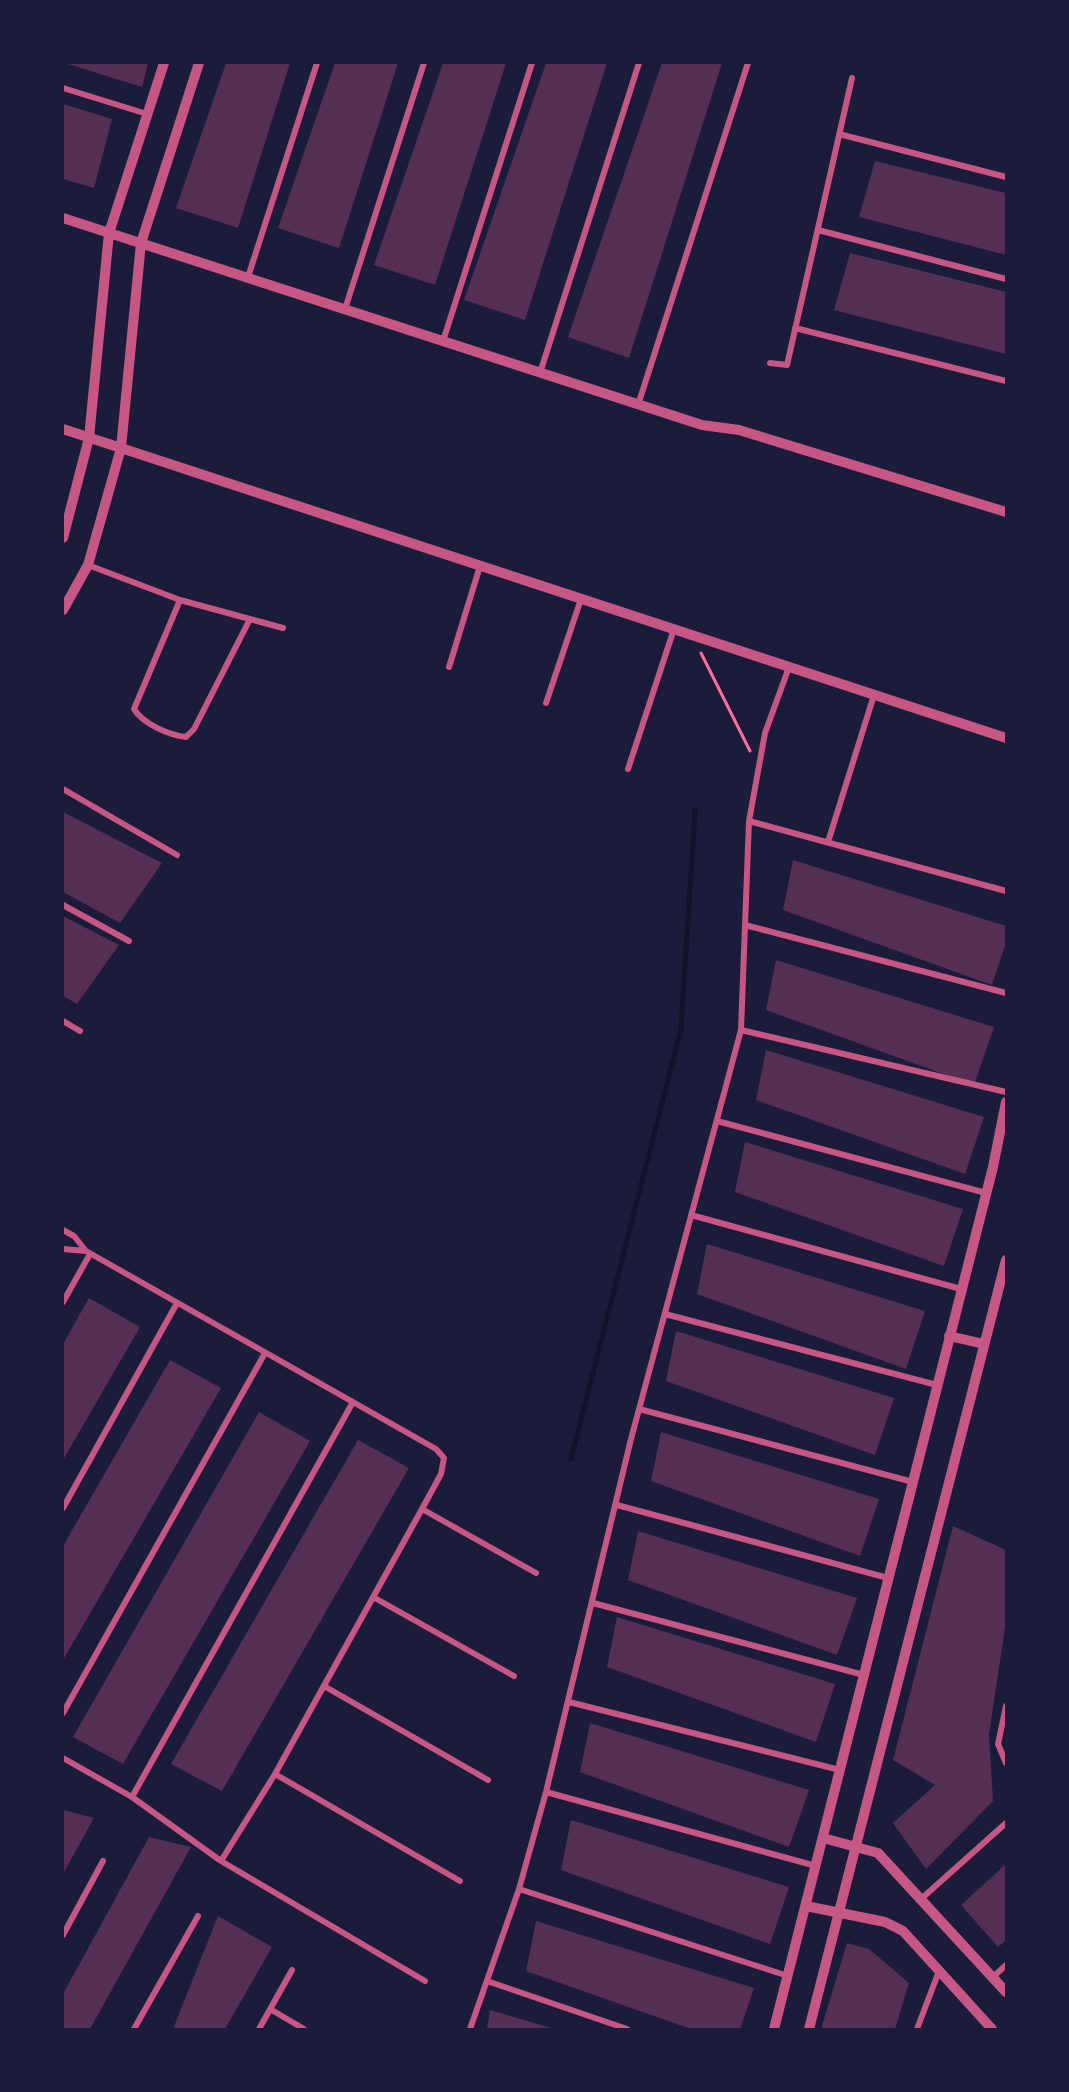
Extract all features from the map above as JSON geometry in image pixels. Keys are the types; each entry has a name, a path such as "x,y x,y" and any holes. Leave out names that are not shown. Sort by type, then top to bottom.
{"street":[{"path":"63,538 89,438 109,233 164,63"},
{"path":"63,610 88,566 121,448 141,243 199,63"},
{"path":"248,278 317,63"},
{"path":"345,309 424,63"},
{"path":"443,341 532,63"},
{"path":"540,373 639,63"},
{"path":"638,405 748,63"},
{"path":"770,363 787,365 852,78"},
{"path":"63,88 147,114"},
{"path":"839,134 1006,177"},
{"path":"63,218 702,425 739,430 1006,512"},
{"path":"818,230 1006,279"},
{"path":"795,328 1006,381"},
{"path":"63,429 1006,738"},
{"path":"88,566 180,600 283,628"},
{"path":"449,667 480,566"},
{"path":"546,703 581,599"},
{"path":"180,600 134,709 138,717 174,736 186,738 194,729 250,619"},
{"path":"628,769 674,629"},
{"path":"470,2029 519,1889 546,1792 639,1409 741,1030 749,821 765,733 789,667"},
{"path":"828,842 874,694"},
{"path":"63,789 177,855"},
{"path":"749,821 1006,891"},
{"path":"63,905 129,941"},
{"path":"745,925 1006,993"},
{"path":"63,1021 80,1030"},
{"path":"741,1030 1006,1092"},
{"path":"774,2029 986,1193 1006,1102"},
{"path":"717,1121 986,1193"},
{"path":"691,1215 961,1289"},
{"path":"63,1230 74,1236 88,1252 436,1449 444,1458 441,1474 422,1509 275,1774 221,1861"},
{"path":"63,1249 88,1252"},
{"path":"63,1302 88,1252"},
{"path":"809,2029 1006,1260"},
{"path":"63,1508 177,1303"},
{"path":"665,1314 937,1385"},
{"path":"949,1336 984,1344"},
{"path":"63,1713 266,1353"},
{"path":"132,1797 353,1402"},
{"path":"639,1409 913,1482"},
{"path":"617,1505 888,1578"},
{"path":"422,1509 536,1573"},
{"path":"373,1597 514,1676"},
{"path":"593,1603 864,1675"},
{"path":"324,1686 488,1780"},
{"path":"568,1702 840,1770"},
{"path":"1006,1706 998,1744 1006,1763"},
{"path":"63,1758 132,1797 221,1861 425,1981"},
{"path":"275,1774 460,1881"},
{"path":"546,1792 816,1866"},
{"path":"921,1899 1006,1824"},
{"path":"823,1838 878,1853 1006,1992"},
{"path":"63,1935 103,1861"},
{"path":"519,1889 788,1976"},
{"path":"806,1906 885,1922 903,1931 992,2029"},
{"path":"134,2029 198,1916"},
{"path":"993,1977 1006,1965"},
{"path":"259,2029 292,1970"},
{"path":"917,2029 939,1970"},
{"path":"487,1982 627,2029"},
{"path":"270,2009 304,2029"}],"path":[{"path":"692,635 759,769"}],"building":[{"path":"65,63 148,63 142,87"},
{"path":"226,63 290,63 238,228 176,208"},
{"path":"335,63 398,63 339,248 278,228"},
{"path":"443,63 506,63 435,285 374,265"},
{"path":"546,63 607,63 525,320 464,300"},
{"path":"662,63 722,63 629,358 568,337"},
{"path":"63,104 112,119 94,188 63,179"},
{"path":"875,161 1006,193 1006,255 859,217"},
{"path":"850,253 1006,292 1006,354 834,310"},
{"path":"63,812 162,863 120,923 63,892"},
{"path":"793,860 1006,926 1006,943 992,985 783,910"},
{"path":"63,916 119,945 77,1004 63,996"},
{"path":"776,960 994,1027 974,1085 766,1010"},
{"path":"766,1050 984,1117 965,1174 756,1100"},
{"path":"745,1142 963,1209 944,1266 735,1192"},
{"path":"707,1244 925,1311 906,1369 697,1294"},
{"path":"89,1298 140,1327 63,1460 63,1344"},
{"path":"676,1331 894,1398 875,1455 666,1381"},
{"path":"170,1360 221,1388 63,1660 63,1546"},
{"path":"259,1412 310,1441 123,1764 73,1737"},
{"path":"661,1432 879,1499 860,1556 651,1481"},
{"path":"358,1440 409,1468 222,1791 171,1764"},
{"path":"953,1526 1006,1550 1006,1621 989,1734 993,1801 926,1869 893,1823 935,1785 893,1760"},
{"path":"638,1531 857,1598 837,1655 628,1580"},
{"path":"617,1617 835,1684 816,1742 607,1667"},
{"path":"590,1723 809,1790 789,1847 580,1772"},
{"path":"63,1810 94,1818 63,1874"},
{"path":"571,1820 789,1887 770,1944 561,1870"},
{"path":"149,1837 191,1847 90,2029 67,2029 63,2027 63,1994"},
{"path":"1006,1864 1006,1940 998,1947 961,1905"},
{"path":"218,1916 272,1947 225,2029 173,2029"},
{"path":"536,1921 754,1988 740,2029 691,2029 526,1971"},
{"path":"847,1943 869,1949 909,1983 895,2029 821,2029"},
{"path":"490,2010 551,2028 551,2029 487,2029"}],"waterway":[{"path":"571,1459 681,1029 695,810"}]}
